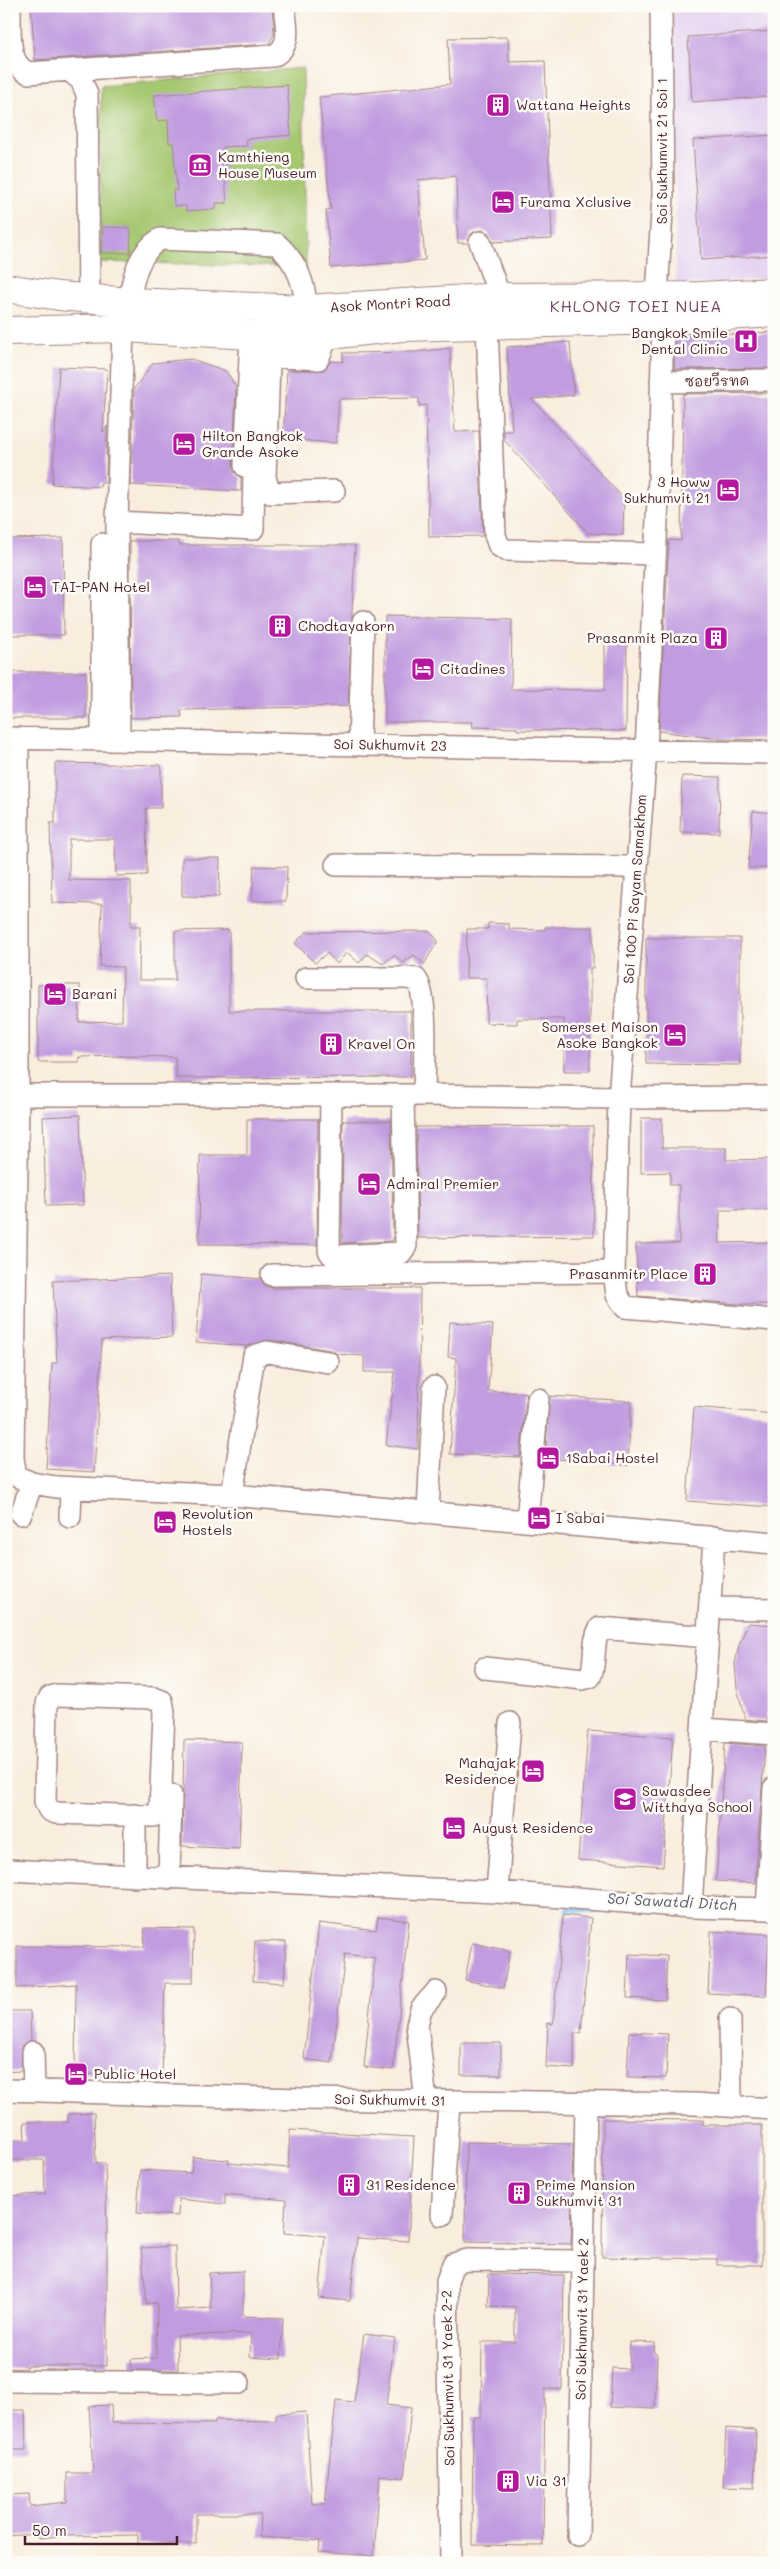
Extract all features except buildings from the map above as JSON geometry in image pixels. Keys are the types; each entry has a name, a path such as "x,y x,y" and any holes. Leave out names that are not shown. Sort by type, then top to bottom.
{"main road":[{"name":"Asok Montri Road","path":"6,288 128,302 307,309 500,297 660,308 774,313"},
{"name":"Asok Montri Road","path":"6,331 123,328 264,342 402,327 486,324 660,308 774,292"},
{"path":"6,295 37,293"}],"street":[{"path":"10,6 12,54 19,67 29,73 273,56 283,49 286,42 284,6"},
{"name":"Soi Sukhumvit 21 Soi 1","path":"660,308 663,195 661,6"},
{"path":"70,71 81,80 87,94 89,299"},
{"path":"128,302 135,271 149,246 160,239 277,244 291,258 304,287 307,309"},
{"path":"480,242 500,297"},
{"name":"Soi 100 Pi Sayam Samakhom","path":"660,308 661,382 646,751 619,1098 614,1272 617,1295 624,1307 774,1320"},
{"path":"486,324 496,535 499,546 506,550 655,554"},
{"path":"111,739 123,328"},
{"path":"117,522 253,529 254,466 245,466 264,342"},
{"path":"264,342 265,478 267,487 270,493 334,491"},
{"name":"ซอยวีรทด","path":"661,382 774,380"},
{"path":"102,544 111,739"},
{"path":"359,744 363,622"},
{"path":"12,738 13,1458 16,1476 32,1483 72,1489 232,1495 774,1543"},
{"name":"Soi Sukhumvit 23","path":"12,738 774,753"},
{"path":"336,865 636,867"},
{"path":"306,978 405,978 416,980 422,986 424,1095"},
{"path":"12,1095 774,1097"},
{"path":"331,1096 329,1251 332,1255 337,1256 401,1253 404,1250 403,1096"},
{"path":"272,1275 614,1272"},
{"path":"232,1495 254,1356 267,1352 328,1362"},
{"path":"428,1512 434,1387"},
{"path":"527,1521 538,1399"},
{"path":"21,1514 32,1483"},
{"path":"70,1517 72,1489"},
{"path":"691,1907 704,1729 714,1537"},
{"path":"710,1608 774,1609"},
{"path":"485,1668 583,1679 590,1677 596,1635 600,1628 708,1638"},
{"path":"169,1878 175,1695"},
{"path":"50,1697 154,1698 162,1701 164,1712 160,1813 153,1816 135,1815 56,1813 49,1810 46,1802 47,1703 50,1697"},
{"path":"497,1892 510,1723"},
{"path":"704,1729 774,1734"},
{"path":"6,1870 497,1892 691,1907 771,1909 774,1788"},
{"path":"135,1815 136,1877"},
{"path":"426,2101 416,2025 421,2009 436,1992"},
{"path":"730,2019 731,2106"},
{"path":"33,2052 34,2090"},
{"name":"Soi Sukhumvit 31","path":"6,2090 426,2101 731,2106 774,2109"},
{"path":"442,2215 449,2101"},
{"name":"Soi Sukhumvit 31 Yaek 2","path":"578,2535 586,2103"},
{"name":"Soi Sukhumvit 31 Yaek 2-2","path":"451,2563 447,2282 453,2264 467,2260 583,2261"},
{"path":"6,2381 239,2383"}],"shaded area":[{"path":"673,6 774,6 774,278 676,285"}],"green space":[{"path":"303,68 306,267 100,262 101,86"}],"waterway":[{"name":"Soi Sawatdi Ditch","path":"568,1909 600,1910"},
{"name":"Soi Sawatdi Ditch","path":"755,1919 774,1920"}],"place":[{"name":"Wattana Heights","path":"498,105"},
{"name":"Kamthieng House Museum","path":"200,165"},
{"name":"Furama Xclusive","path":"503,202"},
{"name":"Bangkok Smile Dental Clinic","path":"746,341"},
{"name":"Hilton Bangkok Grande Asoke","path":"184,444"},
{"name":"3 Howw Sukhumvit 21","path":"728,490"},
{"name":"TAI-PAN Hotel","path":"35,587"},
{"name":"Chodtayakorn","path":"280,626"},
{"name":"Prasanmit Plaza","path":"716,638"},
{"name":"Citadines","path":"423,669"},
{"name":"Barani","path":"55,994"},
{"name":"Somerset Maison Asoke Bangkok","path":"675,1035"},
{"name":"Kravel On","path":"331,1044"},
{"name":"Admiral Premier","path":"369,1184"},
{"name":"Prasanmitr Place","path":"705,1274"},
{"name":"1Sabai Hostel","path":"548,1458"},
{"name":"I Sabai","path":"539,1518"},
{"name":"Revolution Hostels","path":"165,1522"},
{"name":"Mahajak Residence","path":"533,1771"},
{"name":"Sawasdee Witthaya School","path":"625,1799"},
{"name":"August Residence","path":"454,1828"},
{"name":"Public Hotel","path":"76,2074"},
{"name":"31 Residence","path":"349,2185"},
{"name":"Prime Mansion Sukhumvit 31","path":"519,2193"},
{"name":"Via 31","path":"508,2481"}],"district":[{"name":"KHLONG TOEI NUEA","path":"636,306"}]}
